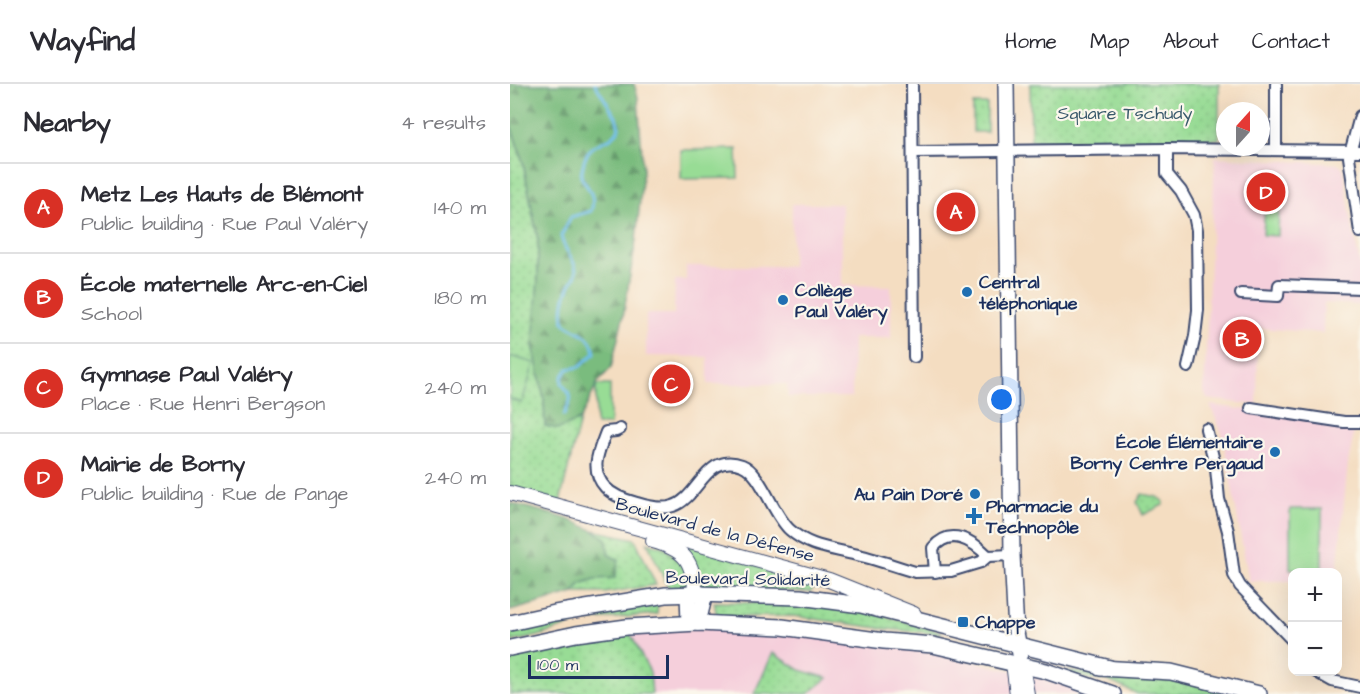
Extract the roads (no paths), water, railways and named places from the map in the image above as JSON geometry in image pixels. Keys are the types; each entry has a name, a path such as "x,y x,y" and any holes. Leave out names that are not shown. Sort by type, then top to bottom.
{"main road":[{"path":"1006,84 1012,555 1016,655"},
{"path":"693,623 703,602 695,594"},
{"name":"Boulevard Solidarité","path":"510,623 555,613 666,595 800,597 832,600 941,625 1067,678 1113,694"},
{"name":"Boulevard Solidarité","path":"510,648 576,634 627,627 723,623 782,627 1110,668 1171,672 1259,694"}],"street":[{"path":"912,84 914,357"},
{"path":"1276,84 1276,150"},
{"path":"1360,116 1355,151 1349,161 1360,232"},
{"path":"913,152 1167,149 1355,151"},
{"path":"1167,149 1167,174 1181,191 1194,215 1198,242 1198,310 1188,367"},
{"path":"1241,294 1278,296 1279,285 1360,288"},
{"path":"1251,408 1344,422 1360,422"},
{"path":"620,429 606,432 597,454 596,470 606,489 624,499 644,505 670,507 688,497 711,469 736,463 754,473 783,523 806,541 825,549 853,554 915,572 951,571 981,562 988,556 1012,555"},
{"path":"1206,429 1215,460 1219,499 1228,531 1234,575 1240,586 1288,635"},
{"name":"Boulevard de la Défense","path":"510,493 829,580 941,625"},
{"path":"582,512 627,533 682,552 690,563 695,594"},
{"path":"935,572 933,548 939,540 951,536 962,538 980,548 988,556"},
{"path":"1016,655 1017,694"},
{"path":"1016,655 1027,694"},
{"path":"1323,676 1332,681 1360,687"}],"waterway":[{"path":"564,415 570,402 570,396 562,384 562,377 568,369 579,367 595,353 587,337 564,323 565,299 576,272 561,236 571,217 591,211 592,197 581,177 587,154 596,145 614,135 619,127 616,117 595,84"}],"place":[{"name":"Mairie de Borny","path":"1266,192"},
{"name":"Metz Les Hauts de Blémont","path":"956,212"},
{"name":"Central téléphonique","path":"967,292"},
{"name":"Collège Paul Valéry","path":"783,300"},
{"name":"École maternelle Arc-en-Ciel","path":"1242,339"},
{"name":"Gymnase Paul Valéry","path":"671,384"},
{"name":"École Élémentaire Borny Centre Pergaud","path":"1275,452"},
{"name":"Au Pain Doré","path":"975,494"},
{"name":"Pharmacie du Technopôle","path":"974,516"},
{"name":"Chappe","path":"963,622"}],"park label":[{"name":"Square Tschudy","path":"1125,113"}]}
